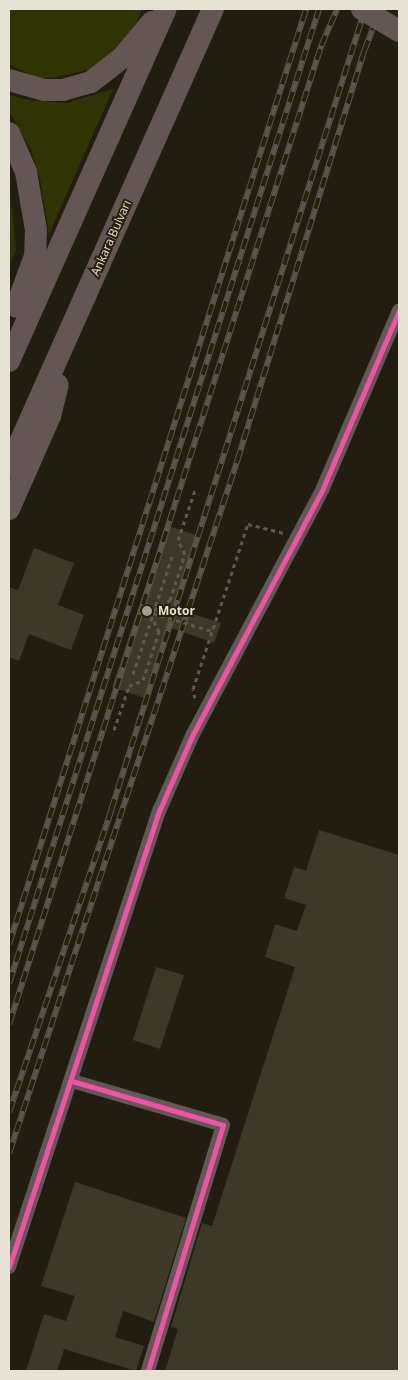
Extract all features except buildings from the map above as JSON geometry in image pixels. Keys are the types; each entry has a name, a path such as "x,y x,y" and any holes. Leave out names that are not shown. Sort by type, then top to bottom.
{"main road":[{"path":"9,80 45,90 63,90 91,82 122,58 162,9"},
{"path":"9,361 166,9"},
{"name":"Ankara Bulvarı","path":"9,467 76,320 212,9"},
{"path":"362,9 399,31"},
{"path":"9,133 26,172 36,230 35,256 9,326"},
{"path":"9,509 50,416 76,320"}],"street":[{"path":"9,1267 72,1081 160,809 193,734 323,488 399,311"},
{"path":"72,1081 223,1125 148,1371"}],"path":[{"path":"153,613 170,600 185,554 178,540 195,490"},
{"path":"193,689 248,524 298,537"},
{"path":"133,674 173,554"},
{"path":"153,613 212,631"},
{"path":"114,730 129,686 143,680 159,632 153,613"}],"green space":[{"path":"9,9 142,9 134,30 108,57 87,70 52,78 36,78 9,64"},
{"path":"113,89 49,234 40,179 31,150 9,111 9,95 27,100 67,103"},
{"path":"9,182 16,249 9,268"}],"railway":[{"path":"9,944 306,9"},
{"path":"9,983 319,9"},
{"path":"9,1024 321,46 337,9"},
{"path":"9,1112 111,810 365,9"},
{"path":"9,1153 237,461 364,51 380,9"}],"cycle path":[{"path":"9,1267 160,809 193,734 323,488 399,311"},
{"path":"72,1081 223,1125 148,1371"}],"place":[{"name":"Motor","path":"147,611"}]}
